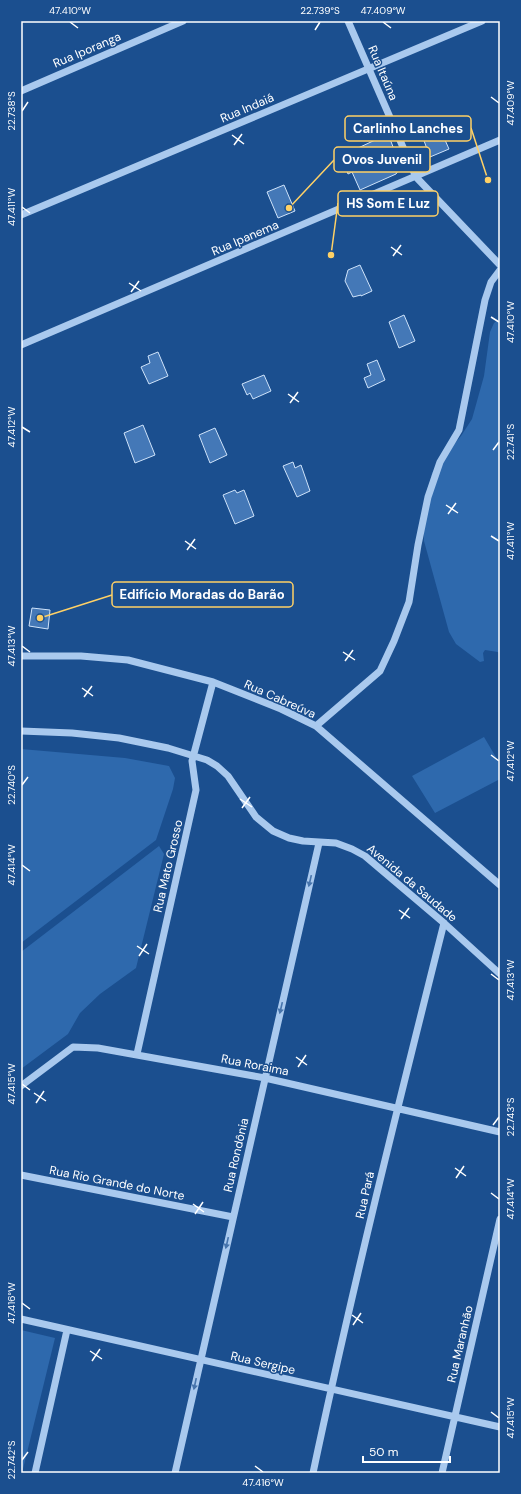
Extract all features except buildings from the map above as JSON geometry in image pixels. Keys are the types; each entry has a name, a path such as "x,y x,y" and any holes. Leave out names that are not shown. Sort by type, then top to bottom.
{"street":[{"name":"Rua Iporanga","path":"21,91 183,21"},
{"name":"Rua Itaúna","path":"348,21 416,177 500,265"},
{"name":"Rua Indaiá","path":"21,215 482,21"},
{"name":"Rua Ipanema","path":"21,346 500,140"},
{"path":"316,726 380,671 394,641 409,602 418,545 428,497 440,462 458,430 485,300 491,282 500,270"},
{"name":"Rua Cabreúva","path":"21,656 81,656 128,660 213,682 281,709 316,726 500,885"},
{"name":"Rua Mato Grosso","path":"137,1054 196,790 192,761 213,682"},
{"name":"Avenida da Saudade","path":"21,731 72,733 119,738 168,748 207,760 217,766 228,776 256,817 273,831 289,838 319,843 336,843 365,856 444,923 500,974"},
{"name":"Rua Rondônia","path":"175,1473 232,1217 319,843"},
{"name":"Rua Pará","path":"313,1473 330,1390 397,1108 444,923"},
{"name":"Rua Roraima","path":"21,1086 73,1047 98,1048 265,1078 500,1132"},
{"name":"Rua Rio Grande do Norte","path":"21,1175 232,1217"},
{"name":"Rua Maranhão","path":"442,1473 500,1219"},
{"name":"Rua Sergipe","path":"21,1319 330,1390 500,1427"},
{"path":"35,1473 67,1330"}],"shaded area":[{"path":"500,318 500,654 498,652 485,650 483,653 484,661 480,662 456,644 449,632 424,541 423,511 432,473 438,462 461,436 472,419 484,376 490,332 494,323"},
{"path":"484,737 500,764 500,779 435,813 412,776"},
{"path":"21,749 125,758 169,766 175,778 173,789 156,840 21,943"},
{"path":"159,846 164,854 136,968 100,994 80,1013 68,1034 21,1069 21,952"},
{"path":"21,1330 55,1338 22,1473 21,1473"}],"place":[{"name":"Carlinho Lanches","path":"488,180"},
{"name":"Ovos Juvenil","path":"289,208"},
{"name":"HS Som E Luz","path":"331,255"},
{"name":"Edifício Moradas do Barão","path":"40,618"}]}
